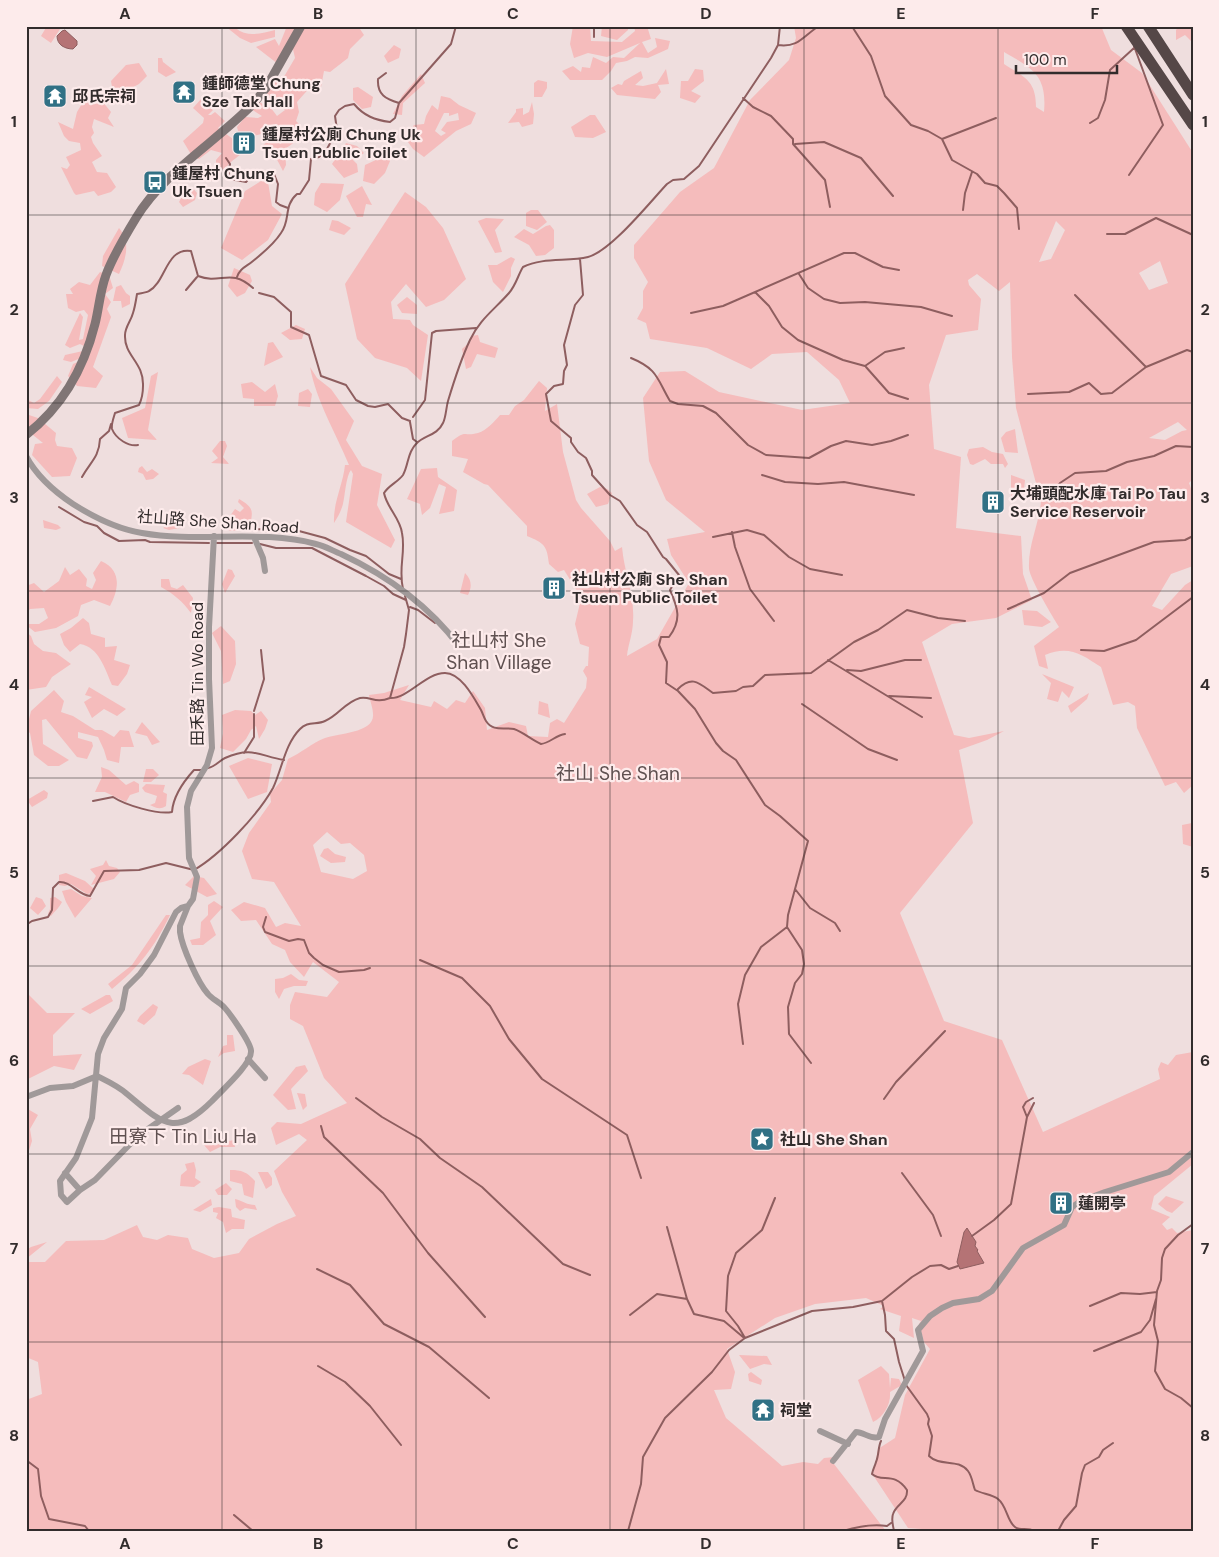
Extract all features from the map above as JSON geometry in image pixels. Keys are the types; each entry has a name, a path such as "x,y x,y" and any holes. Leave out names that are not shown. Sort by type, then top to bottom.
{"highway":[{"path":"1126,26 1193,125"},
{"path":"1148,26 1193,95"},
{"path":"1179,106 1193,135"}],"main road":[{"path":"26,434 46,418 71,386 95,326 106,276 137,216 156,191 252,104 266,88 301,26"}],"street":[{"name":"社山路 She Shan Road","path":"26,456 32,468 62,497 106,522 127,530 147,534 254,537 289,540 319,545 367,566 410,596 444,627 459,646"},
{"name":"田禾路 Tin Wo Road","path":"188,906 193,899 197,874 190,864 188,855 187,807 192,788 206,768 211,756 212,744 209,656 214,536"},
{"path":"254,537 262,556 265,571"},
{"path":"97,1076 126,1093 160,1120 178,1123 194,1118 240,1072 248,1058 251,1051 243,1035 225,1008 208,995 201,985 181,938 180,926 188,906"},
{"path":"178,1108 138,1136 95,1180 67,1202 64,1199 59,1186 65,1173 76,1158 92,1118 100,1044 122,1009 126,988 140,974 154,955 176,912 188,906"},
{"path":"248,1058 265,1078"},
{"path":"26,1097 50,1088 73,1086 97,1076"},
{"path":"834,1461 856,1432 880,1438 885,1419 923,1351 918,1330 930,1316 953,1303 979,1299 992,1291 1023,1248 1064,1225 1072,1207 1081,1201 1169,1172 1193,1152"},
{"path":"65,1173 80,1190"},
{"path":"820,1431 848,1444"}],"shaded area":[{"path":"47,26 62,26 51,43 41,36"},
{"path":"225,26 234,27 249,34 275,30 275,37 251,43 240,38"},
{"path":"287,26 358,26 364,35 350,49 348,58 330,72 324,71 321,87 312,85 297,102 299,112 296,121 300,125 297,127 299,139 285,149 286,165 283,171 273,152 263,145 272,139 266,133 253,136 240,146 244,151 230,162 225,171 216,164 216,160 222,153 211,150 199,159 192,156 183,141 203,123 204,118 193,108 201,99 213,110 208,115 215,112 225,121 218,128 233,139 239,134 237,127 245,117 258,118 262,116 251,109 259,102 271,108 277,116 285,110 279,103 256,96 260,89 261,76 281,78 285,75 295,58 293,49 278,64 256,47 275,39 279,46"},
{"path":"573,26 590,26 591,41 622,42 635,31 634,26 647,26 651,39 642,42 648,53 657,47 655,38 670,41 668,49 648,58 635,57 616,63 602,80 570,80 562,71 573,66 581,72 582,67 590,68 593,57 606,63 613,57 624,58 640,43 607,57 588,53 574,58 570,44"},
{"path":"602,26 628,26 628,30 617,40 601,36"},
{"path":"794,26 1101,26 1111,50 1142,73 1193,153 1193,479 1189,483 1193,494 1193,566 1171,574 1152,606 1162,610 1185,585 1193,580 1193,785 1184,793 1176,782 1165,786 1137,728 1135,706 1128,702 1113,705 1101,667 1081,655 1068,651 1053,652 1045,655 1048,669 1039,666 1034,646 1059,627 1037,588 1029,568 1030,551 1041,502 1016,408 1012,357 1010,282 999,291 977,274 968,280 969,285 981,299 978,330 946,335 929,385 934,449 961,457 956,528 1021,536 1023,574 1032,600 996,618 952,624 922,642 954,735 969,738 1004,731 987,740 959,750 973,823 900,913 944,1021 1002,1040 1043,1132 1160,1079 1158,1069 1161,1062 1168,1065 1176,1055 1193,1052 1193,1164 1154,1196 1151,1209 1170,1217 1162,1224 1167,1230 1172,1228 1177,1233 1193,1230 1193,1531 924,1531 922,1529 908,1528 873,1475 878,1449 895,1438 905,1395 930,1349 924,1342 919,1324 921,1321 912,1318 914,1338 899,1331 901,1316 880,1309 884,1306 866,1298 815,1304 775,1318 727,1349 735,1372 731,1389 714,1390 726,1418 782,1466 803,1462 818,1464 824,1458 835,1457 834,1464 886,1531 26,1531 26,1400 42,1394 38,1362 26,1357 26,1262 45,1262 66,1241 104,1240 137,1225 143,1237 157,1240 168,1235 188,1238 192,1249 214,1258 239,1253 249,1239 296,1216 282,1192 274,1171 307,1140 299,1134 276,1145 271,1128 277,1122 301,1124 347,1103 324,1078 303,1026 290,1019 290,1005 295,992 327,997 339,982 313,962 304,977 290,962 285,950 272,944 256,920 241,921 231,910 244,902 265,908 276,927 285,923 301,926 274,882 252,879 242,851 249,833 271,802 270,794 282,780 288,759 325,738 362,729 372,720 373,709 369,695 384,693 409,685 400,700 431,707 434,701 447,709 456,700 465,703 473,691 485,708 487,730 509,722 526,726 528,736 548,737 550,723 557,719 564,723 586,688 587,678 583,671 588,666 589,647 580,644 575,624 580,603 584,602 564,570 558,572 549,564 544,546 527,536 527,526 488,485 463,472 468,459 452,456 452,441 463,434 481,432 490,426 500,415 509,415 539,381 547,388 545,411 557,404 563,452 576,500 610,541 615,551 622,547 633,612 627,656 657,639 689,583 671,555 667,539 705,532 666,500 649,461 643,398 660,372 685,371 719,392 802,410 850,403 839,380 807,352 772,354 751,369 707,348 650,339 646,323 637,319 643,308 643,291 648,282 634,258 634,245 680,192 714,168 750,100 789,60 796,38","holes":["1004,52 1031,69 1041,82 1044,112 1036,107 1034,91 1028,80 1004,64","1056,221 1065,230 1051,259 1039,262","1160,261 1168,283 1149,290 1139,273","1178,422 1187,430 1165,440 1149,438","327,832 341,844 350,843 364,855 367,871 353,879 321,872 313,845"]},
{"path":"1179,26 1193,26 1193,43 1185,35 1176,40 1176,30"},
{"path":"65,30 77,41 77,45 73,49 64,47 58,42 57,36"},
{"path":"394,45 401,49 399,58 388,63 384,56"},
{"path":"158,58 162,58 163,62 176,72 166,77 158,72"},
{"path":"139,63 147,76 139,84 124,92 112,87 111,81 126,65"},
{"path":"666,69 669,84 658,85 661,92 655,99 617,95 611,88 618,84 622,85 624,81 641,71 643,78 635,85 643,86 657,83"},
{"path":"695,69 703,70 704,81 691,91 701,96 695,103 680,98 681,81 688,81"},
{"path":"421,74 425,83 403,103 402,115 393,114 402,96"},
{"path":"538,80 547,82 547,88 542,97 534,97 534,83"},
{"path":"358,87 373,97 371,107 362,109 353,100 353,88"},
{"path":"89,92 102,101 111,112 108,118 114,127 94,119 92,127 94,133 91,137 102,156 92,162 97,172 107,173 116,187 111,192 98,196 94,191 76,195 61,167 67,169 70,165 66,157 81,150 80,143 69,141 64,136 58,122 73,129 77,112"},
{"path":"441,96 450,98 459,105 476,113 471,124 456,131 424,157 413,149 405,138 414,125 424,124 432,105 438,110","holes":["444,113 449,113 449,116 458,113 459,120 447,122 441,130 446,133 441,136 435,131"]},
{"path":"532,102 533,124 522,127 519,122 508,123 516,109 523,108 523,115 529,112"},
{"path":"590,115 595,115 606,132 593,138 575,137 571,127"},
{"path":"346,143 357,146 364,153 353,160 357,164 358,172 344,178 332,164"},
{"path":"384,148 390,161 385,173 374,184 363,181 365,165 378,159 378,150"},
{"path":"214,168 220,179 212,181 209,176 202,176 202,169"},
{"path":"261,181 268,182 272,206 282,214 268,240 242,260 221,248 245,191"},
{"path":"321,183 344,184 340,200 327,212 314,205 315,193"},
{"path":"362,186 372,205 366,204 363,217 357,217 346,196"},
{"path":"192,187 197,193 195,200 183,207 179,202 186,188"},
{"path":"405,192 426,207 443,228 466,279 444,300 426,307 406,284 391,302 393,319 410,320 413,325 428,335 421,381 407,368 375,358 357,339 345,284"},
{"path":"531,210 538,210 547,222 537,230 526,226 526,213"},
{"path":"486,218 504,219 495,230 502,252 495,253 478,221"},
{"path":"332,220 351,228 344,235 329,230"},
{"path":"550,225 554,230 554,248 545,255 536,256 529,245 514,237 524,229 533,234"},
{"path":"119,228 125,239 126,251 119,274 102,266 103,256"},
{"path":"511,257 515,259 511,268 511,276 503,292 493,282 488,265 497,265"},
{"path":"234,268 250,275 252,281 245,293 237,297 228,286"},
{"path":"100,272 109,275 113,288 105,294 111,302 107,309 111,317 93,367 103,376 96,388 77,386 68,376 73,364 80,361 81,358 71,362 63,360 65,355 83,351 84,346 80,344 70,348 65,345 80,313 83,317 79,340 83,339 88,315 84,310 76,312 68,308 66,294 73,294 70,289 79,282 90,285"},
{"path":"121,285 130,296 130,304 122,308 121,301 113,301 116,287"},
{"path":"407,297 417,305 417,314 402,313 397,305"},
{"path":"296,325 305,329 302,339 290,340 281,333"},
{"path":"478,335 480,342 498,348 495,358 477,354 471,367 466,369 462,349 471,341 471,336"},
{"path":"273,342 283,357 264,366 268,343"},
{"path":"310,367 317,378 331,389 354,421 346,440 362,466 382,474 377,505 395,540 391,548 346,522 353,474 351,470 342,507 334,523 335,508 345,465 349,465 317,393"},
{"path":"158,372 148,430 157,440 128,438 122,418 145,408 151,376"},
{"path":"57,376 62,382 49,401 38,409 26,408 26,399 34,403 40,399"},
{"path":"252,382 265,392 275,384 278,396 275,406 254,406 254,399 243,398 241,384"},
{"path":"308,389 312,394 310,407 298,406 299,393"},
{"path":"26,414 38,418 56,433 55,440 57,446 72,448 77,458 70,476 52,477 32,455 35,444 43,443 33,435 26,435"},
{"path":"1015,429 1018,453 1005,452 1001,438 1006,432"},
{"path":"220,441 225,441 227,446 223,457 229,464 211,463 218,458 212,451"},
{"path":"983,447 992,452 1003,454 1008,464 1005,468 1003,464 991,464 985,459 973,465 970,464 967,455 969,449"},
{"path":"142,466 147,472 152,469 159,474 153,479 146,480 143,474 138,472"},
{"path":"437,468 438,477 457,490 454,511 439,514 446,487 439,484 430,508 422,515 420,504 407,499 421,469"},
{"path":"1011,475 1025,480 1023,498 1011,496"},
{"path":"600,487 612,493 608,504 596,507 587,494"},
{"path":"239,499 248,505 252,511 249,529 230,531 224,524 235,509 240,512 244,508 238,502"},
{"path":"43,520 58,525 61,528 56,530 44,528"},
{"path":"178,520 185,527 169,530 163,528"},
{"path":"101,561 113,569 117,580 117,587 110,606 94,600 81,605 78,616 56,628 35,632 26,625 39,624 48,618 44,608 30,609 26,614 26,586 34,583 44,592 59,581 65,567 70,575 79,569 87,579 86,586 92,589 96,580 93,573"},
{"path":"228,569 232,570 235,576 225,593 222,584"},
{"path":"465,573 471,584 468,595 460,593"},
{"path":"161,579 169,579 171,587 177,589 183,585 193,598 191,613 177,598 161,587"},
{"path":"1022,610 1037,611 1051,622 1042,627 1024,625"},
{"path":"83,618 89,623 91,634 105,638 105,647 117,646 114,660 130,665 127,674 118,686 112,685 104,666 92,649 80,644 70,652 64,645 60,634"},
{"path":"221,626 235,641 236,664 230,681 223,684 221,651 212,633"},
{"path":"26,632 31,636 34,644 43,651 56,653 71,664 52,677 46,687 26,690"},
{"path":"1042,674 1074,687 1069,698 1062,691 1058,702 1047,699 1051,683"},
{"path":"89,687 126,709 117,716 104,709 92,718 84,702 92,697 85,695"},
{"path":"54,690 64,701 61,712 73,716 95,730 102,730 114,737 120,730 129,731 134,747 121,747 119,763 107,760 98,737 78,732 78,738 92,742 93,746 87,759 77,757 46,719 42,720 43,744 69,760 59,766 48,766 34,755 30,733 26,730 26,720 29,719 31,711"},
{"path":"1089,693 1087,699 1071,713 1068,706"},
{"path":"539,701 548,704 550,718 538,714"},
{"path":"235,710 251,711 255,715 261,711 268,720 259,739 256,726 233,752 220,748 223,733 222,715"},
{"path":"142,722 160,742 152,745 147,736 135,733"},
{"path":"248,758 272,764 267,792 248,799 229,766"},
{"path":"101,767 109,770 126,785 134,781 139,784 139,792 130,795 126,802 105,792 95,792 102,777"},
{"path":"146,769 153,769 159,775 151,782 143,782"},
{"path":"146,784 165,785 163,792 167,794 166,806 158,808 150,805 155,803 157,796 145,792 142,788"},
{"path":"44,790 48,793 47,798 32,807 27,800"},
{"path":"1192,811 1193,847 1183,844 1182,825 1192,823"},
{"path":"328,848 335,854 346,857 345,862 331,863 320,856 324,849"},
{"path":"106,860 109,866 117,868 120,872 114,879 91,885 96,876 90,869 103,865"},
{"path":"66,873 85,881 94,889 93,893 87,894 71,884 59,885 59,875"},
{"path":"194,876 204,878 217,894 207,897 185,885"},
{"path":"71,889 82,896 92,898 75,918 62,891"},
{"path":"36,897 42,899 46,906 38,915 30,908"},
{"path":"55,897 62,902 51,916 48,914 50,898"},
{"path":"214,901 223,907 210,921 216,935 203,945 192,945 190,940 200,938 201,922 208,915 208,905"},
{"path":"166,915 170,915 152,947 131,972 112,989 108,984 132,965"},
{"path":"291,974 299,980 308,981 306,986 294,986 284,989 279,999 275,992 275,979"},
{"path":"26,992 47,1013 75,1013 53,1035 53,1056 82,1054 74,1070 54,1066 26,1080"},
{"path":"106,995 110,995 113,1001 90,1014 81,1009"},
{"path":"153,1004 158,1007 155,1015 144,1025 137,1021 140,1016"},
{"path":"227,1035 233,1035 235,1051 224,1053 218,1057 223,1046 227,1045"},
{"path":"205,1059 211,1061 203,1085 189,1075 182,1074 188,1067"},
{"path":"305,1065 308,1071 291,1089 296,1109 288,1110 273,1095 296,1067"},
{"path":"297,1093 305,1094 307,1106 303,1110"},
{"path":"26,1108 38,1115 30,1129 32,1141 26,1160"},
{"path":"234,1140 235,1147 220,1147 210,1152 204,1145 212,1143"},
{"path":"194,1162 195,1178 201,1182 194,1187 180,1186 181,1175 187,1170 185,1164"},
{"path":"230,1170 244,1172 255,1181 253,1198 244,1195 242,1184 230,1181"},
{"path":"258,1172 268,1172 272,1178 272,1185 266,1189"},
{"path":"226,1183 232,1189 227,1195 218,1195 215,1190"},
{"path":"1166,1196 1184,1202 1172,1213 1158,1204"},
{"path":"211,1199 212,1205 200,1212 193,1210"},
{"path":"235,1199 255,1205 257,1210 245,1208 240,1211 236,1207"},
{"path":"213,1208 231,1209 232,1217 245,1220 244,1229 232,1229 226,1233 223,1222 216,1218 218,1213 213,1212"},
{"path":"967,1228 976,1242 975,1246 984,1263 960,1269 957,1262 964,1232"},
{"path":"47,1242 26,1259 26,1250"},
{"path":"739,1355 767,1356 772,1365 764,1364 750,1369"},
{"path":"881,1366 889,1374 890,1388 891,1378 899,1379 902,1385 890,1392 886,1410 873,1422 858,1380"},
{"path":"751,1372 762,1380 761,1385 749,1381 748,1374"}],"waterway":[{"path":"237,277 281,233 286,223 290,203 297,194 300,194 309,180 311,159 319,157 327,149 337,130 335,116 339,110 354,104 370,117 390,122 395,118 399,103 451,44 456,26"},
{"path":"594,26 594,37"},
{"path":"403,589 401,574 402,533 384,493 403,475 413,447 434,433 443,423 461,362 478,326 511,290 523,267 539,262 588,257 597,253 619,236 667,184 673,180 684,179 699,166 771,58 778,45 780,26"},
{"path":"778,45 796,43 819,26"},
{"path":"851,26 871,56 885,96 911,125 928,131 942,139 952,160 977,174 985,183 997,186 1017,208 1019,229"},
{"path":"1129,175 1163,125 1134,46"},
{"path":"1090,123 1098,118 1105,100 1110,70 1134,48"},
{"path":"386,73 378,79 379,89 386,98 399,103"},
{"path":"743,98 753,107 771,116 793,139 793,144 825,180 830,207"},
{"path":"942,139 996,118"},
{"path":"795,144 824,142 861,158 893,196"},
{"path":"226,158 230,164 228,178 230,179 246,182 255,171 274,174 278,184 276,202 288,208"},
{"path":"963,210 965,193 972,172"},
{"path":"1107,234 1125,234 1156,218 1193,235"},
{"path":"138,445 123,442 112,429 115,413 139,405 142,396 142,378 128,348 125,335 134,311 137,294 148,292 155,287 171,260 176,254 183,251 191,251 198,276 213,279 232,277 245,282 253,288"},
{"path":"691,313 723,306 844,253 855,253 883,267 899,270"},
{"path":"580,259 583,295 575,305 564,345 567,365 564,371 563,384 554,386 546,394 551,421 571,438 571,442 578,452 586,458 592,475 610,495 620,501 637,525 647,532 663,557 679,575 670,590 677,608 676,625 669,637 661,637 659,645 667,662 666,683 678,691 695,709 716,743 723,751 736,760 765,805 808,841 788,915 787,927 802,950 804,964 802,974 795,983 788,1007 789,1034 811,1063"},
{"path":"799,274 808,288 824,299 840,303 865,302 921,307 952,316"},
{"path":"186,290 197,277"},
{"path":"755,292 769,306 782,327 798,340 843,360 865,366 885,352 904,348"},
{"path":"259,293 274,297 291,312 291,327 309,335 321,376 346,385 356,400 375,407 388,404 402,418 410,421"},
{"path":"1075,295 1146,367"},
{"path":"413,417 425,400 432,333 436,331 476,328"},
{"path":"1028,394 1069,392 1089,383 1101,394 1112,393 1146,367 1187,350 1193,352"},
{"path":"631,358 647,366 656,375 670,401 678,404 703,406 716,413 748,445 766,455 809,458 831,446 846,441 872,445 908,435"},
{"path":"866,367 889,393 908,399"},
{"path":"410,422 413,439 417,442"},
{"path":"82,477 98,451 100,439 109,431 111,424"},
{"path":"1054,491 1060,483 1075,473 1106,471 1127,462 1154,456 1176,446 1193,447"},
{"path":"762,475 785,482 818,484 844,482 914,495"},
{"path":"59,507 84,522 97,526 104,533 119,541 145,540 150,542 209,543"},
{"path":"253,529 299,531 325,538 366,556 389,574 401,579"},
{"path":"713,537 747,530 764,535 789,557 810,569 842,575"},
{"path":"732,532 735,547 750,589 774,621"},
{"path":"1008,609 1044,593 1070,573 1154,542 1185,540 1193,536"},
{"path":"217,543 252,543"},
{"path":"260,544 276,548 312,548 366,576 384,586 393,594 406,600"},
{"path":"26,925 32,921 48,917 52,910 53,888 59,882 63,882 90,896 104,871 139,870 166,863 194,870 215,855 238,834 266,799 273,788 291,742 303,727 330,719 350,703 360,698 377,700 390,698 406,634 409,610 405,596"},
{"path":"1081,650 1104,651 1136,640 1193,597"},
{"path":"410,607 418,610 435,623"},
{"path":"678,689 687,682 692,681 713,693 736,691 743,687 753,686 765,675 811,673 854,642 878,630 907,610 938,618 965,621"},
{"path":"254,711 264,679 261,650"},
{"path":"828,660 922,717"},
{"path":"847,670 861,671 905,660 921,660"},
{"path":"390,698 403,695 430,677 438,674 451,674 462,682 471,693 486,721 492,727 514,729 541,744 565,734"},
{"path":"889,696 931,698"},
{"path":"802,704 868,749 897,760"},
{"path":"244,753 254,737 254,714"},
{"path":"208,768 234,754 249,752 284,760"},
{"path":"93,801 113,797 142,809 166,813 172,812 174,801 183,784 194,770 201,770"},
{"path":"795,889 810,908 835,923 840,931"},
{"path":"266,917 263,927 265,932 289,941 304,940 309,953 323,965 339,972 370,968"},
{"path":"743,1044 738,1004 745,975 761,947 787,927"},
{"path":"420,960 462,978 490,1006 509,1039 542,1079 627,1135 641,1178"},
{"path":"884,1099 896,1082 945,1031"},
{"path":"356,1098 382,1117 420,1139 440,1158 482,1187 563,1264 590,1275"},
{"path":"972,1236 994,1220 1011,1204 1027,1117 1023,1107 1026,1102 1033,1098"},
{"path":"1027,1117 1034,1103"},
{"path":"321,1126 324,1137 383,1193 428,1253 485,1317"},
{"path":"902,1173 933,1215 941,1236"},
{"path":"745,1338 726,1311 728,1276 736,1253 762,1230 775,1198"},
{"path":"1193,1224 1178,1235 1165,1249 1162,1258 1161,1280 1157,1291 1154,1325 1158,1341 1155,1371 1165,1389 1181,1398 1193,1408"},
{"path":"667,1227 687,1299"},
{"path":"628,1531 641,1484 643,1457 665,1418 712,1372 729,1350 745,1338 812,1311 853,1307 882,1301 912,1277 930,1266 941,1265 949,1269 958,1266"},
{"path":"317,1269 350,1285 384,1324 429,1347 489,1398"},
{"path":"1090,1306 1121,1293 1140,1294 1157,1292"},
{"path":"630,1315 657,1294 687,1299 694,1314 724,1321 743,1337"},
{"path":"1094,1351 1141,1332 1150,1320 1156,1299"},
{"path":"882,1301 886,1331 894,1339 905,1381"},
{"path":"318,1366 345,1382 370,1406 401,1445"},
{"path":"906,1385 929,1419 928,1424 932,1436 929,1456 938,1461 954,1463 964,1467 970,1475 975,1490 998,1499 1015,1527 1034,1531"},
{"path":"881,1441 872,1474 880,1478 893,1479 902,1484 907,1490 906,1497 893,1514 894,1531"},
{"path":"1058,1531 1064,1520 1076,1506 1085,1465 1099,1457 1103,1450 1113,1443"},
{"path":"26,1460 38,1469 41,1496 49,1519 85,1526 89,1531"},
{"path":"234,1515 253,1531"},
{"path":"843,1531 865,1526 887,1526 891,1523"}],"place":[{"name":"鍾師德堂 Chung Sze Tak Hall","path":"184,92"},
{"name":"邱氏宗祠","path":"55,96"},
{"name":"鍾屋村公廁 Chung Uk Tsuen Public Toilet","path":"244,143"},
{"name":"鍾屋村 Chung Uk Tsuen","path":"155,182"},
{"name":"大埔頭配水庫 Tai Po Tau Service Reservoir","path":"993,502"},
{"name":"社山村公廁 She Shan Tsuen Public Toilet","path":"554,588"},
{"name":"社山 She Shan","path":"762,1139"},
{"name":"蓮開亭","path":"1061,1203"},
{"name":"祠堂","path":"763,1410"}],"district":[{"name":"社山村 She Shan Village","path":"499,651"},
{"name":"社山 She Shan","path":"618,773"},
{"name":"田寮下 Tin Liu Ha","path":"183,1136"}]}
